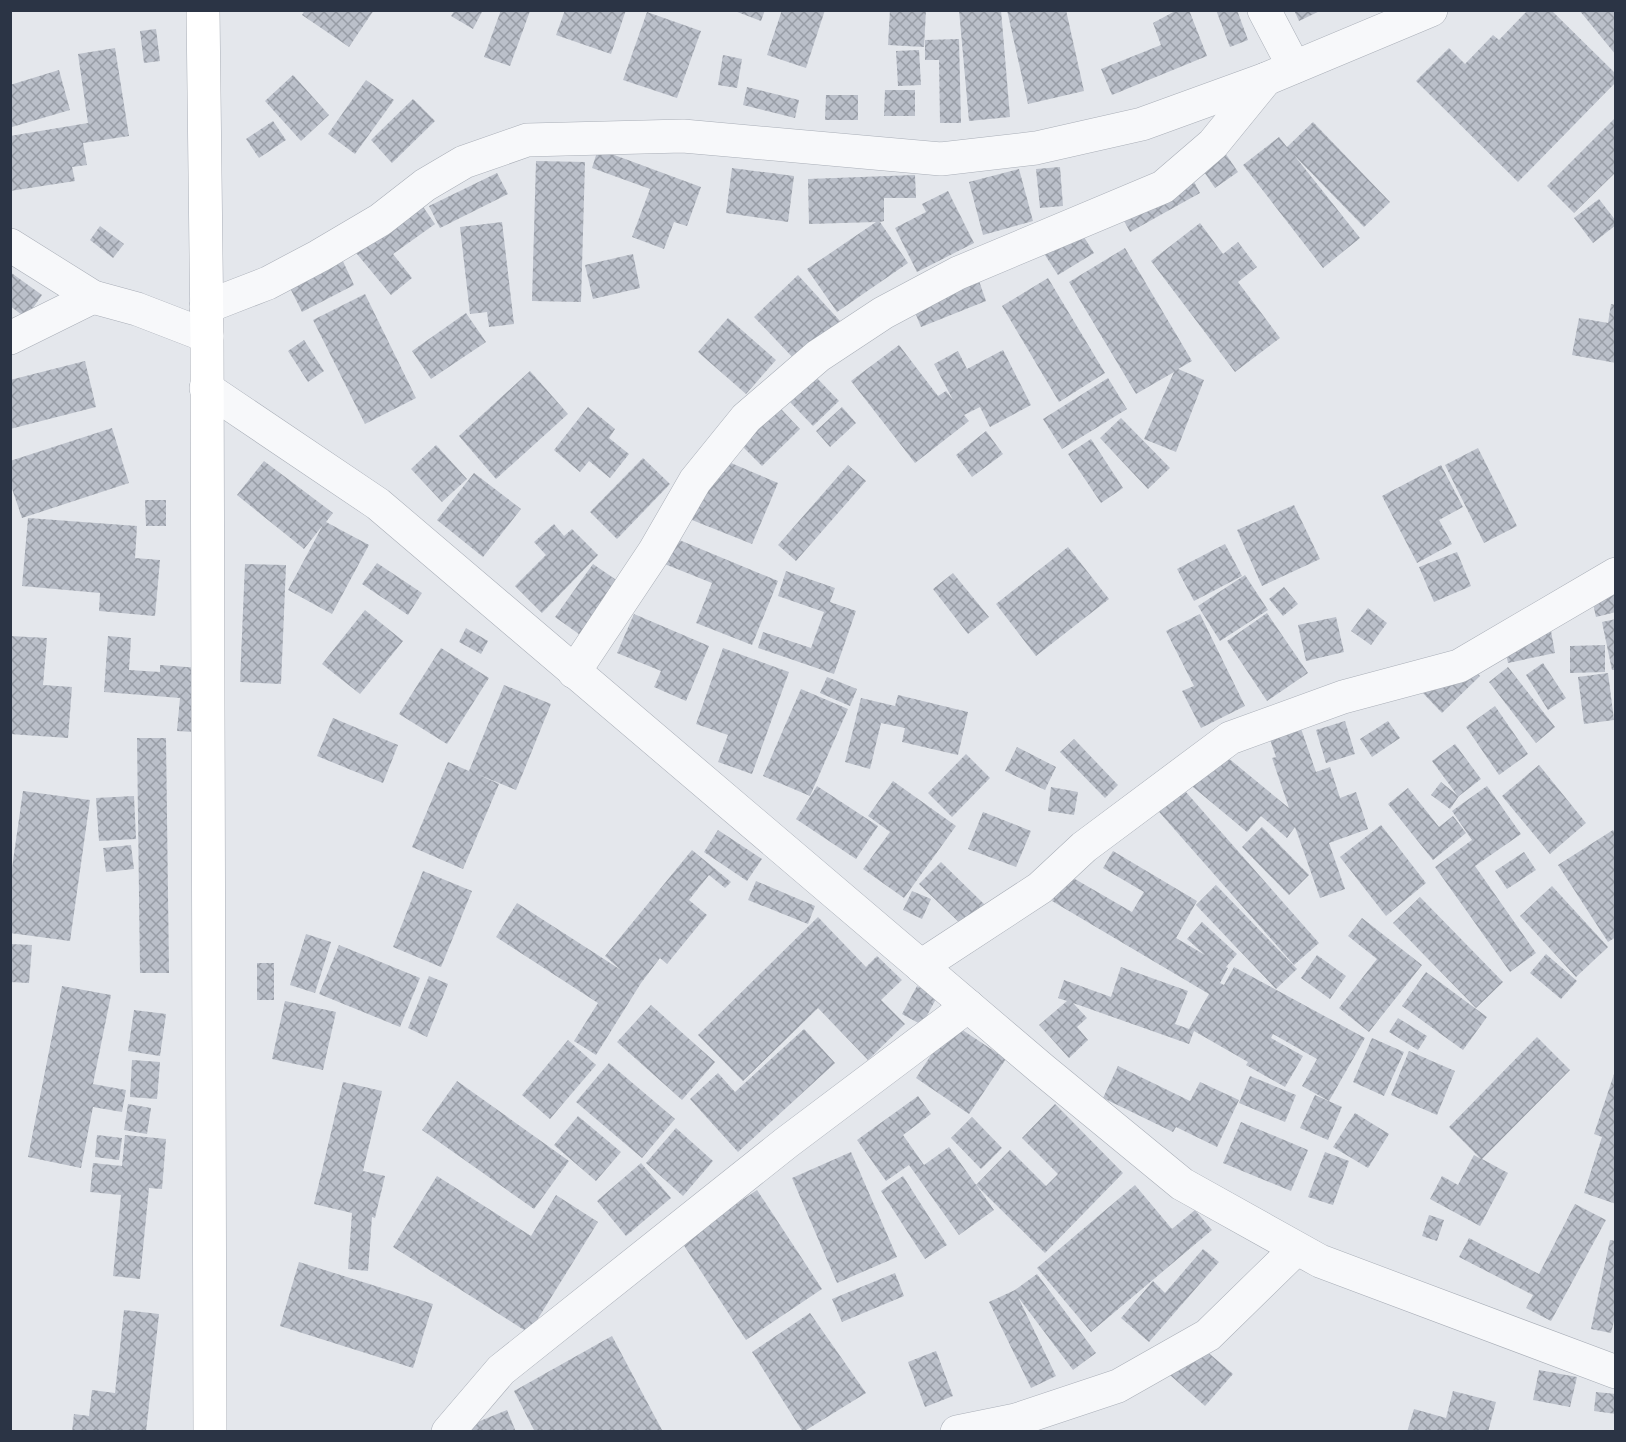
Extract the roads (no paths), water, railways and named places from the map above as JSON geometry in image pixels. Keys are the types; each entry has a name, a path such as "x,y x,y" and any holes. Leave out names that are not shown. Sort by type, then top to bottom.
{"main road":[{"path":"203,10 210,1431"}],"street":[{"path":"1264,10 1280,73"},
{"path":"10,245 93,297 137,309 206,322 268,283 380,220 425,185 464,162 527,140 683,136 940,159 1036,148 1142,124 1280,73 1431,10"},
{"path":"574,672 654,552 695,481 746,418 818,356 883,313 958,273 1163,187 1213,144 1280,73"},
{"path":"10,338 93,297"},
{"path":"206,388 378,504 968,1006 1182,1184 1320,1261 1616,1372"},
{"path":"921,966 1040,888 1083,847 1230,738 1344,697 1459,666 1616,574"},
{"path":"448,1431 501,1371 786,1143 968,1006"},
{"path":"957,1431 1017,1420 1118,1386 1208,1335 1296,1249"}]}
